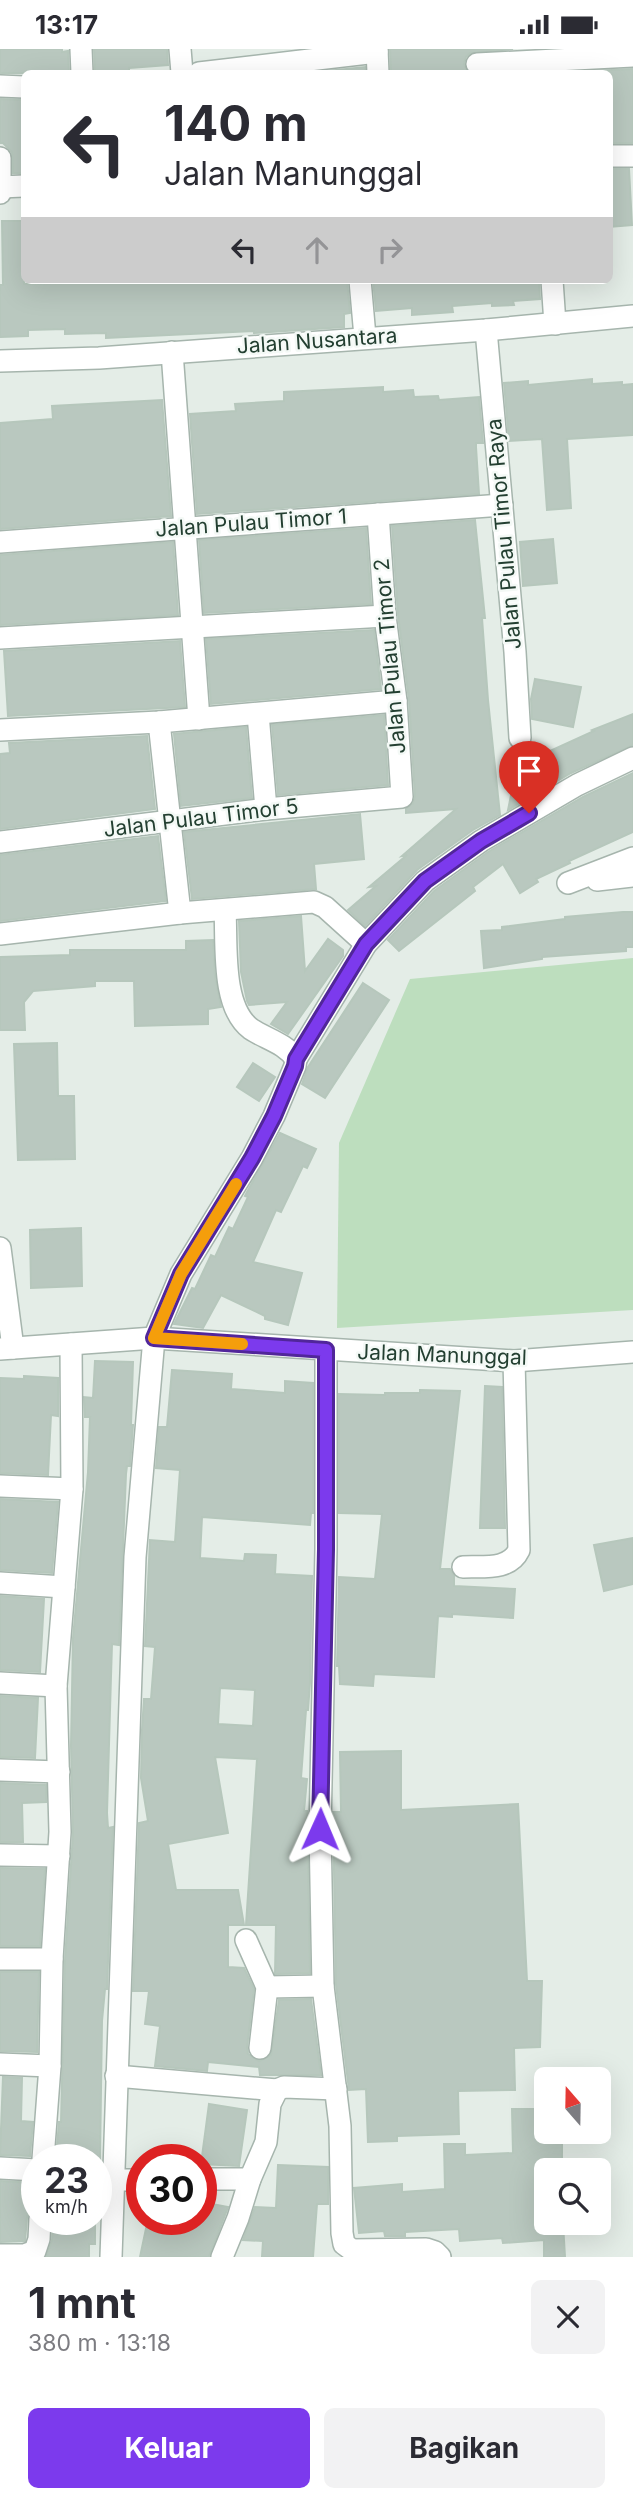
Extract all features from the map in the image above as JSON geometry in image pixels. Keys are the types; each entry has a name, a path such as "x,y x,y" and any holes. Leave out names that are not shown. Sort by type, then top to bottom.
{"street":[{"path":"81,49 82,70"},
{"path":"180,49 181,70"},
{"path":"213,70 280,56 377,50 379,70"},
{"path":"477,62 633,56"},
{"path":"0,86 21,87"},
{"path":"613,156 633,156"},
{"path":"0,158 0,193"},
{"path":"0,187 21,186"},
{"path":"360,284 365,337"},
{"path":"552,284 555,324"},
{"name":"Jalan Nusantara","path":"0,362 99,358 486,330 633,316"},
{"name":"Jalan Pulau Timor Raya","path":"486,330 515,652 520,738"},
{"path":"172,352 199,719"},
{"name":"Jalan Pulau Timor 1","path":"0,542 502,505"},
{"name":"Jalan Pulau Timor 2","path":"378,515 402,797"},
{"path":"0,638 385,616"},
{"path":"0,730 159,722 396,702"},
{"path":"258,714 266,809"},
{"path":"159,722 180,913"},
{"path":"111,2257 135,1557 154,1338 181,1274 274,1116 296,1059 366,944 425,881 481,841 577,785 633,758"},
{"name":"Jalan Pulau Timor 5","path":"0,842 266,809 402,797"},
{"path":"633,858 568,883 633,876"},
{"path":"0,934 180,913 314,902 325,907 366,944"},
{"path":"225,910 228,974 232,1000 238,1016 250,1028 281,1045 296,1059"},
{"path":"0,1248 7,1349"},
{"name":"Jalan Manunggal","path":"7,1349 154,1338 514,1361 633,1352"},
{"path":"44,2144 59,1856 55,1686 72,1489 71,1344"},
{"path":"326,1350 326,1549 320,1829 323,1986 340,2126 342,2233 344,2243 352,2250 426,2249 440,2257"},
{"path":"463,1567 505,1565 515,1559 519,1550 514,1361"},
{"path":"0,1486 72,1489"},
{"path":"0,1583 64,1587"},
{"path":"0,1683 55,1686"},
{"path":"0,1770 59,1772"},
{"path":"0,1856 59,1856"},
{"path":"246,1940 267,1987 260,2048"},
{"path":"0,1959 52,1959"},
{"path":"267,1987 323,1986"},
{"path":"0,2064 50,2066"},
{"path":"116,2076 276,2090 284,2087 336,2089"},
{"path":"222,2257 266,2142 270,2104 276,2090"},
{"path":"0,2168 21,2169"},
{"path":"217,2179 250,2179"},
{"path":"114,2180 126,2180"},
{"path":"0,2255 24,2255 35,2251 38,2235"}],"green space":[{"path":"633,958 633,1310 337,1328 339,1143 410,979"}],"building":[{"path":"0,49 68,51 69,70 0,73"},
{"path":"94,49 167,49 168,65 129,70 95,70"},
{"path":"390,49 513,49 470,53 464,64 467,70 391,70"},
{"path":"365,67 365,70 336,70"},
{"path":"633,69 633,143 613,143 612,70"},
{"path":"0,99 21,100 21,173 13,173 12,152 0,143"},
{"path":"613,169 629,169 632,225 613,227"},
{"path":"2,221 21,221 21,284 347,284 350,313 344,314 344,327 106,338 106,333 65,334 65,329 28,330 28,336 0,337 0,285 3,285"},
{"path":"373,284 539,284 540,299 513,301 514,305 492,306 492,303 452,306 453,312 412,315 412,308 376,311"},
{"path":"592,379 592,384 633,384 633,435 567,439 571,508 547,510 542,439 509,441 504,383 528,381 528,385"},
{"path":"383,387 383,392 413,390 414,397 438,396 439,400 479,397 483,443 476,443 479,494 197,514 190,414 236,411 235,404 284,401 284,392"},
{"path":"162,400 171,516 0,529 0,423 53,419 52,406"},
{"path":"475,520 485,618 482,618 488,700 500,815 473,830 417,870 365,926 348,910 376,886 369,887 407,855 402,856 456,809 406,813 415,796 409,700 398,615 392,526"},
{"path":"366,528 371,604 204,613 199,540"},
{"path":"553,539 557,583 523,586 520,542"},
{"path":"173,542 178,615 0,625 0,555"},
{"path":"374,630 381,689 211,704 206,639"},
{"path":"180,641 185,707 8,716 4,651"},
{"path":"535,679 581,687 573,727 532,719 531,699"},
{"path":"633,714 633,745 571,773 508,810 517,766 594,731 592,730"},
{"path":"384,715 388,785 278,795 272,725"},
{"path":"246,727 252,798 181,806 174,734"},
{"path":"147,736 155,809 0,829 0,754 10,753 9,743"},
{"path":"633,773 633,832 569,861 570,863 536,879 538,882 520,893 503,864 473,887 475,891 399,951 388,940 434,891 488,852 583,797"},
{"path":"360,814 364,859 314,864 316,889 192,899 184,832"},
{"path":"158,836 166,901 0,921 0,855"},
{"path":"633,912 633,947 626,947 626,951 542,957 484,968 481,931 502,930 502,927 565,917"},
{"path":"301,916 305,971 328,939 343,950 343,956 288,1034 271,1024 287,1002 249,1005 247,1001 241,972 239,921"},
{"path":"213,940 215,976 221,1007 208,1009 208,1024 135,1026 134,981 95,981 95,986 33,991 24,1002 25,1030 0,1030 0,957 70,955 70,950 186,950 186,941"},
{"path":"363,983 389,1000 325,1098 302,1084 308,1067"},
{"path":"57,1043 58,1096 74,1096 75,1159 18,1160 14,1044"},
{"path":"253,1063 275,1077 259,1101 237,1087"},
{"path":"280,1133 316,1149 307,1168 303,1166 281,1212 276,1210 253,1262 302,1273 288,1325 265,1319 265,1316 221,1295 203,1328 174,1324 211,1255 215,1257 229,1227 233,1229 248,1197 245,1196"},
{"path":"81,1228 82,1286 31,1288 30,1230"},
{"path":"95,1361 133,1362 133,1425 130,1466 127,1466 126,1474 119,1645 112,1644 107,1813 108,1828 113,1827 107,1989 102,2021 100,2144 57,2144 61,2122 65,1960 73,1833 73,1638 88,1472 90,1417 85,1417 84,1397 93,1398"},
{"path":"172,1370 232,1374 231,1389 285,1393 285,1381 313,1383 313,1513 310,1525 202,1517 200,1558 244,1561 245,1554 276,1555 275,1574 312,1576 310,1683 301,1778 307,1779 304,1811 307,1811 310,1973 275,1974 276,1925 246,1925 257,1759 215,1757 228,1833 168,1844 176,1890 238,1890 244,1925 228,1925 228,1967 244,1968 254,1989 248,2054 259,2061 271,2055 279,2000 311,1999 321,2075 260,2075 259,2067 208,2062 207,2071 155,2066 160,2026 145,2024 149,1991 133,1991 139,1823 148,1821 141,1778 142,1730 144,1699 151,1699 155,1647 145,1646 150,1540 175,1542 180,1470 156,1468 159,1427 167,1427","holes":["220,1688 255,1690 253,1726 218,1724"]},
{"path":"24,1376 58,1378 58,1416 51,1415 48,1475 0,1473 0,1378 24,1379"},
{"path":"485,1386 502,1387 505,1528 480,1528"},
{"path":"420,1390 460,1391 440,1569 450,1569 454,1576 454,1586 515,1589 513,1618 452,1614 452,1617 438,1616 434,1677 374,1674 373,1686 340,1684 337,1666 339,1577 375,1579 382,1514 339,1513 339,1394 385,1395 420,1393"},
{"path":"0,1499 58,1502 52,1573 0,1570"},
{"path":"633,1538 633,1584 604,1591 594,1545"},
{"path":"0,1596 44,1599 40,1672 0,1670"},
{"path":"0,1696 38,1698 35,1758 0,1757"},
{"path":"401,1751 401,1810 518,1804 527,1981 542,1981 540,2047 514,2048 515,2090 458,2091 459,2134 397,2136 397,2141 368,2142 366,2089 349,2090 336,1985 333,1812 341,1812 340,1752"},
{"path":"0,1783 46,1785 46,1802 22,1803 23,1842 0,1842"},
{"path":"0,1868 45,1869 40,1946 0,1946"},
{"path":"0,1972 39,1972 37,2052 0,2051"},
{"path":"3,2077 22,2078 21,2121 33,2122 31,2144 21,2144 21,2156 0,2155"},
{"path":"209,2104 247,2110 239,2166 217,2165 217,2144 204,2144"},
{"path":"512,2109 534,2109 534,2144 562,2144 562,2158 534,2158 534,2235 564,2235 565,2257 544,2257 544,2240 503,2243 502,2238 460,2241 459,2229 405,2232 405,2236 385,2236 384,2231 359,2233 354,2188 402,2184 402,2192 445,2189 444,2144 465,2144 465,2155 513,2153"},
{"path":"278,2165 328,2167 328,2204 317,2204 313,2257 262,2257 263,2241 243,2240 255,2207 276,2208"},
{"path":"0,2181 21,2182 21,2235 26,2235 25,2241 0,2242"},
{"path":"217,2205 228,2207 209,2257 140,2257 145,2235 217,2235"},
{"path":"52,2235 95,2235 95,2244 89,2244 89,2257 46,2257"}],"slow traffic":[{"path":"236,1184 181,1274 154,1338 242,1344"}],"route":[{"path":"320,1829 326,1549 326,1350 154,1338 181,1274 252,1158 274,1116 296,1059 366,944 425,881 481,841 529,813"}]}
